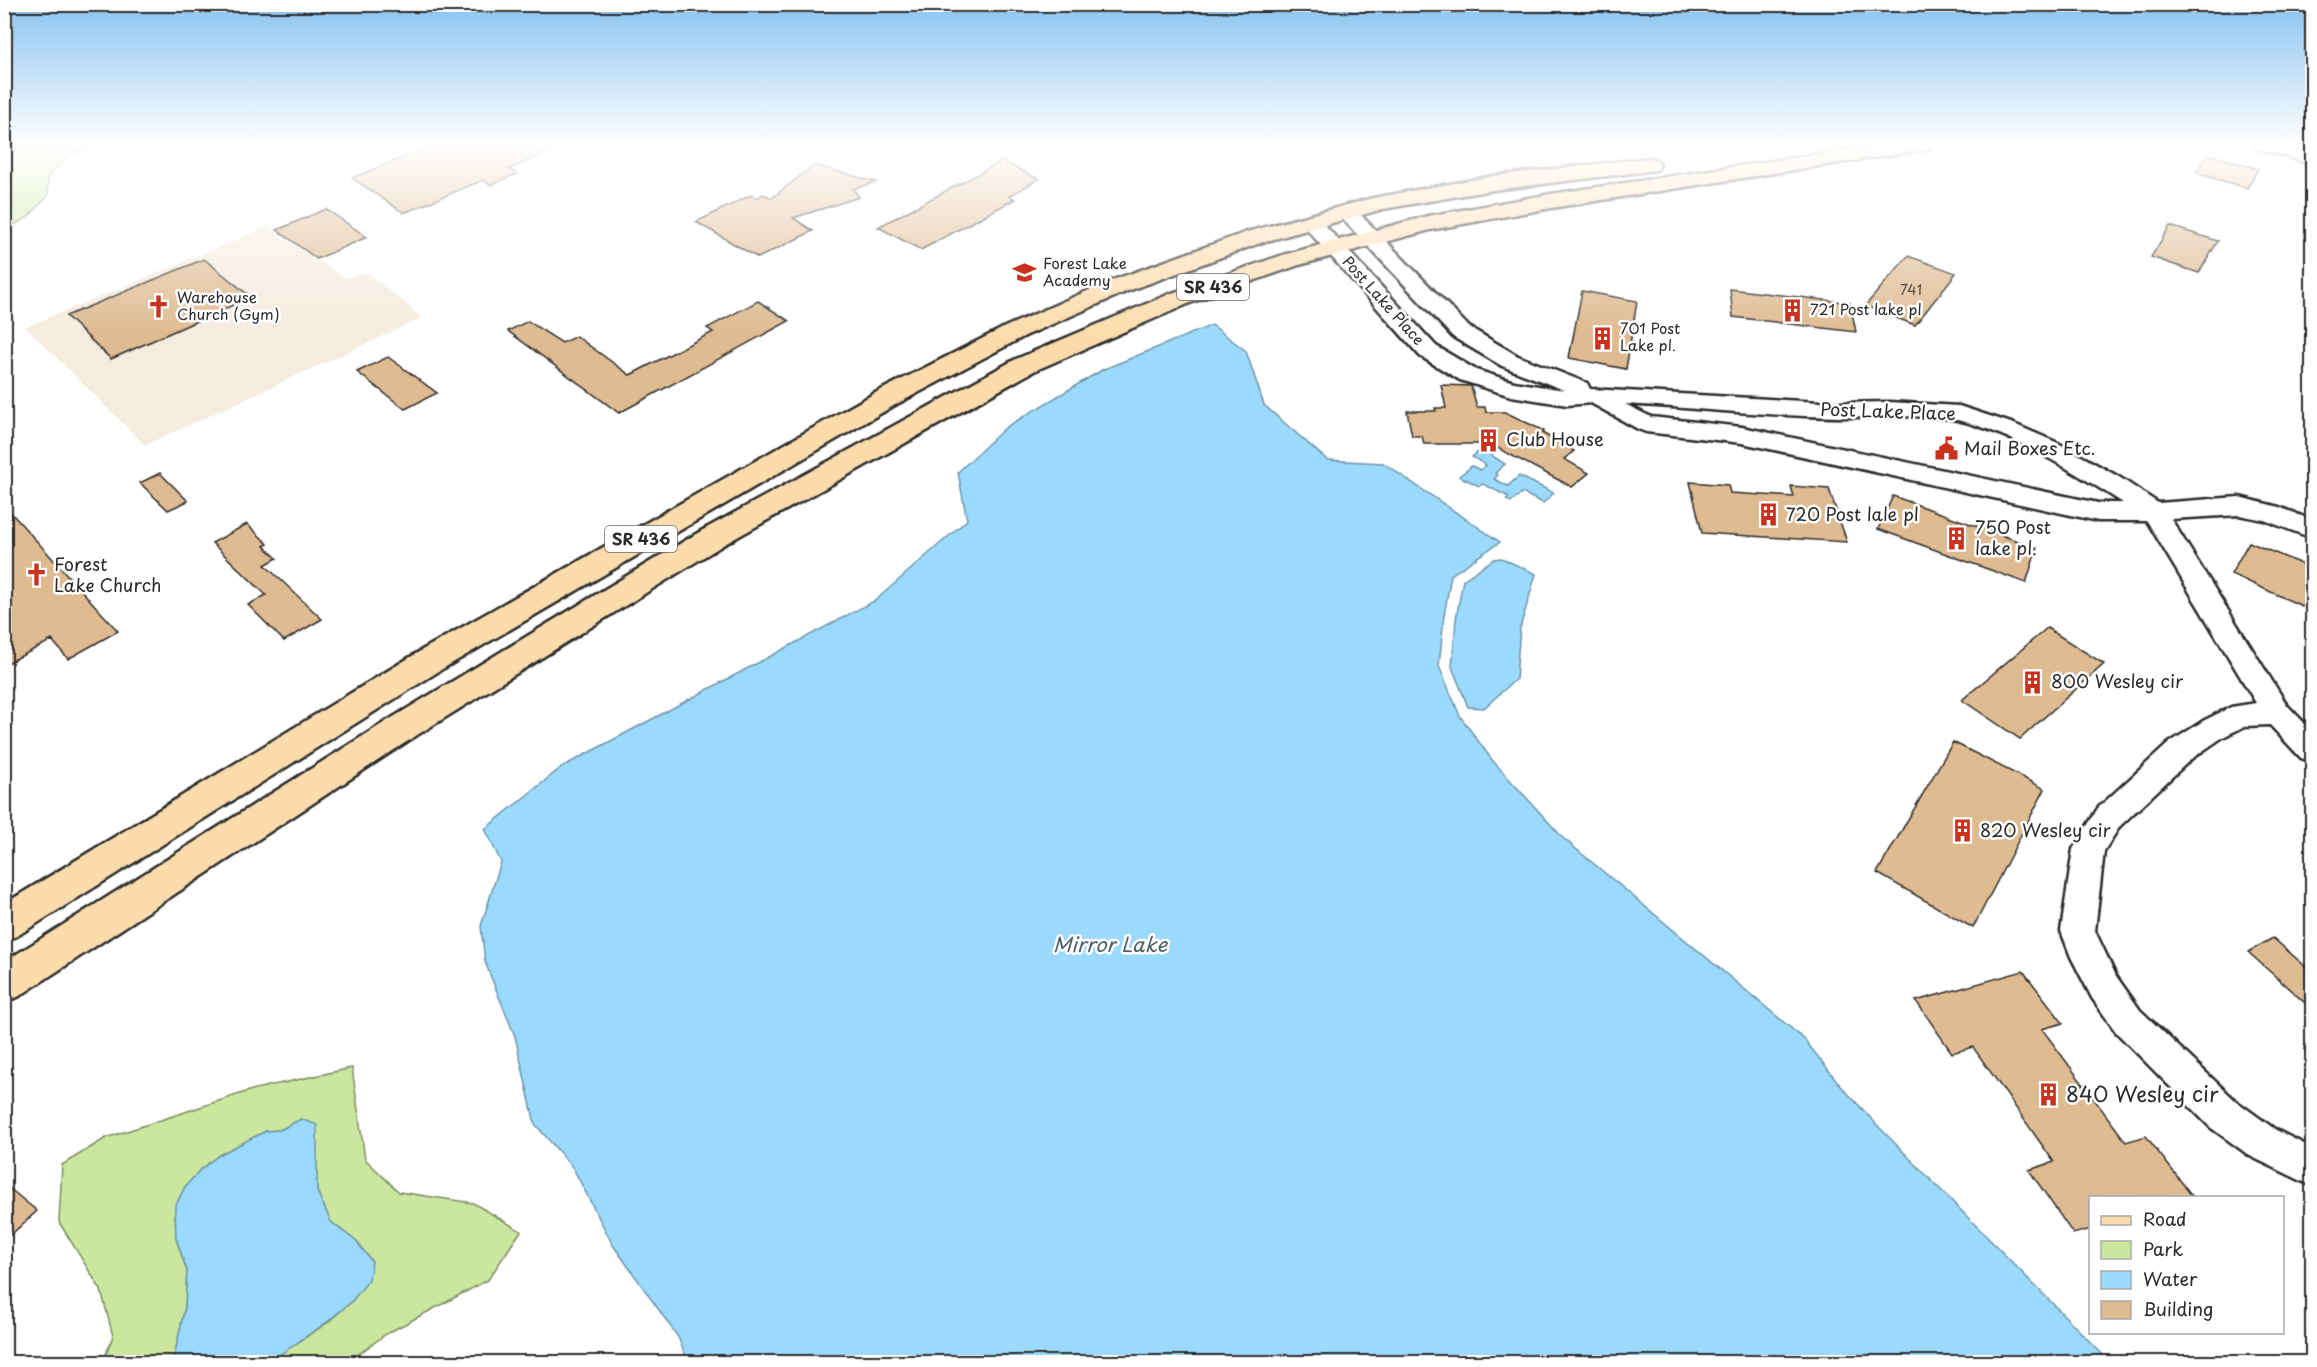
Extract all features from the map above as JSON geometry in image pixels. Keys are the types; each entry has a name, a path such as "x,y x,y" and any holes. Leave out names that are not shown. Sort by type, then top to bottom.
{"main road":[{"name":"SR 436","path":"4,924 433,659 885,399 1016,331 1119,286 1255,237 1363,208"},
{"name":"SR 436","path":"4,984 402,728 711,538 1024,365 1181,298 1291,260 1428,223 1513,208"}],"street":[{"name":"Post Lake Place","path":"1347,212 1370,239 1461,332 1510,361 1599,398 1646,424 1742,435 2098,513 2154,512"},
{"name":"Post Lake Place","path":"1311,222 1428,351 1462,372 1511,389 1567,398 1959,413 2006,429 2049,449 2110,483 2154,512 2277,713 2313,750"},
{"path":"1462,372 1492,350"},
{"path":"2154,512 2239,506 2270,513 2313,529"},
{"path":"2277,713 2241,716 2213,729 2180,751 2109,817 2089,849 2078,931 2088,957 2104,987 2128,1021 2223,1114 2263,1143 2313,1167"}],"shaded area":[{"path":"268,227 345,278 368,273 422,318 145,445 26,327"}],"green space":[{"path":"5,208 37,208 27,218 5,230"},
{"path":"352,1068 365,1159 399,1192 473,1203 521,1231 488,1280 386,1334 348,1362 269,1362 327,1323 351,1302 368,1280 372,1262 357,1242 331,1222 317,1191 316,1125 301,1119 280,1130 266,1131 219,1155 199,1171 185,1187 175,1207 176,1238 187,1271 185,1307 173,1362 103,1362 113,1336 101,1290 59,1222 62,1165 106,1138 255,1089"}],"water":[{"name":"Mirror Lake","path":"1212,325 1246,351 1264,405 1327,460 1383,463 1500,542 1451,575 1439,666 1460,716 1492,760 1563,838 1804,1039 1841,1086 1879,1127 2110,1362 688,1362 678,1337 613,1245 573,1168 535,1124 515,1036 485,962 481,926 501,862 485,829 562,767 876,600 967,520 958,472 1006,427 1102,370"},
{"path":"1482,449 1505,464 1495,473 1498,475 1494,479 1508,486 1519,476 1554,493 1543,503 1522,493 1511,502 1506,500 1509,497 1483,484 1479,486 1459,476 1472,466 1480,470 1486,465 1472,457"},
{"path":"1501,558 1536,574 1520,628 1516,679 1484,708 1468,707 1452,667 1456,619 1463,580 1494,559"},
{"path":"301,1119 317,1125 317,1191 331,1222 357,1242 372,1262 369,1280 351,1302 327,1322 269,1362 173,1362 185,1307 187,1271 176,1238 175,1207 185,1187 199,1171 219,1155 266,1131 280,1130"}],"building":[{"path":"396,208 416,208 404,213"},
{"path":"725,208 825,208 793,218 813,231 758,258 696,222"},
{"path":"914,208 999,208 921,250 878,227"},
{"path":"326,209 367,237 317,259 277,230"},
{"path":"2170,226 2218,241 2199,273 2151,257"},
{"path":"1908,256 1956,273 1915,325 1865,306"},
{"name":"Warehouse Church (Gym)","path":"204,259 251,297 111,359 66,316"},
{"name":"721 Post lake pl","path":"1730,289 1850,303 1856,332 1733,317"},
{"name":"701 Post Lake pl.","path":"1582,291 1637,301 1626,369 1569,358"},
{"path":"758,301 789,321 619,413 508,331 528,321 562,343 576,336 630,375 713,332 707,328"},
{"path":"388,357 437,393 405,409 357,372"},
{"name":"Club House","path":"1441,385 1471,386 1477,407 1485,407 1486,412 1505,412 1544,431 1542,433 1574,451 1564,459 1589,473 1572,487 1490,444 1424,444 1422,436 1412,436 1407,411 1436,411 1435,408 1446,408"},
{"path":"160,473 188,501 168,510 140,483"},
{"name":"720 Post lale pl","path":"1690,482 1728,485 1730,493 1794,497 1791,486 1829,489 1847,542 1702,533"},
{"name":"750 Post lake pl.","path":"1893,496 2037,548 2026,583 1878,529"},
{"name":"Forest Lake Church","path":"4,505 118,631 68,659 52,640 4,665"},
{"path":"247,524 268,544 264,546 277,558 265,565 322,619 284,641 248,605 266,595 212,543"},
{"path":"2249,542 2313,569 2313,611 2231,574"},
{"name":"800 Wesley cir","path":"2047,628 2104,664 2020,739 1962,700"},
{"name":"820 Wesley cir","path":"1953,742 2045,789 1973,928 1877,873"},
{"path":"2273,938 2313,973 2313,1010 2248,952"},
{"name":"840 Wesley cir","path":"2023,971 2063,1023 2042,1029 2126,1142 2146,1136 2192,1196 2089,1196 2089,1230 2073,1234 2029,1170 2054,1162 1973,1047 1952,1053 1916,1001"},
{"path":"4,1184 37,1211 4,1241"}],"place":[{"name":"Forest Lake Academy","path":"1025,273"},
{"name":"Warehouse Church (Gym)","path":"159,307"},
{"name":"721 Post lake pl","path":"1792,310"},
{"name":"701 Post Lake pl.","path":"1602,338"},
{"name":"Club House","path":"1488,440"},
{"name":"Mail Boxes Etc.","path":"1946,449"},
{"name":"720 Post lale pl","path":"1768,515"},
{"name":"750 Post lake pl.","path":"1957,538"},
{"name":"Forest Lake Church","path":"36,575"},
{"name":"800 Wesley cir","path":"2033,682"},
{"name":"820 Wesley cir","path":"1962,831"},
{"name":"840 Wesley cir","path":"2048,1095"}]}
